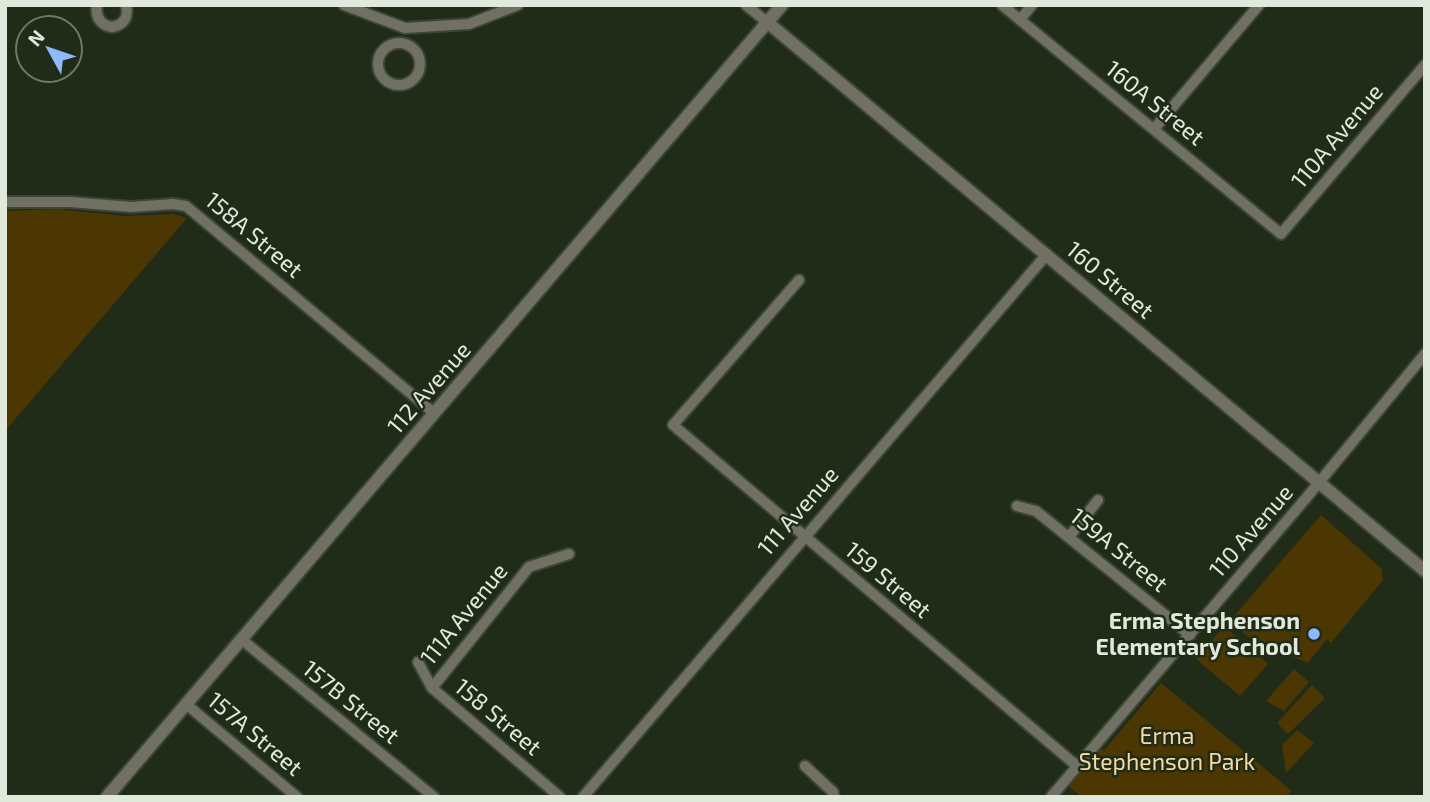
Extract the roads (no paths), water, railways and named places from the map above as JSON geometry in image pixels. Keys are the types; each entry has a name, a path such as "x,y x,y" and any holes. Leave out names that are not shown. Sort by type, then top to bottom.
{"street":[{"path":"97,5 98,19 112,27 126,18 126,5"},
{"path":"344,5 405,28 469,24 518,5"},
{"path":"746,5 767,22"},
{"name":"112 Avenue","path":"107,797 782,5"},
{"name":"160A Street","path":"1002,5 1281,234"},
{"path":"1020,20 1032,5"},
{"path":"1154,129 1259,5"},
{"name":"160 Street","path":"767,22 1425,571"},
{"path":"400,44 405,28"},
{"name":"110A Avenue","path":"1281,234 1425,65"},
{"name":"158A Street","path":"5,202 70,202 131,207 173,204 186,206 434,414"},
{"name":"111 Avenue","path":"583,797 1046,254"},
{"name":"159 Street","path":"799,281 673,425 1077,766"},
{"name":"110 Avenue","path":"1051,797 1425,354"},
{"path":"1069,537 1098,500"},
{"name":"159A Street","path":"1017,506 1036,511 1190,635"},
{"name":"111A Avenue","path":"432,688 529,567 569,554"},
{"name":"157B Street","path":"242,639 434,797"},
{"name":"158 Street","path":"418,662 432,688 560,797"},
{"name":"157A Street","path":"186,704 297,797"},
{"path":"805,766 833,792 834,797"}],"place":[{"name":"Erma Stephenson Elementary School","path":"1314,634"}],"park label":[{"name":"Erma Stephenson Park","path":"1167,749"}]}
